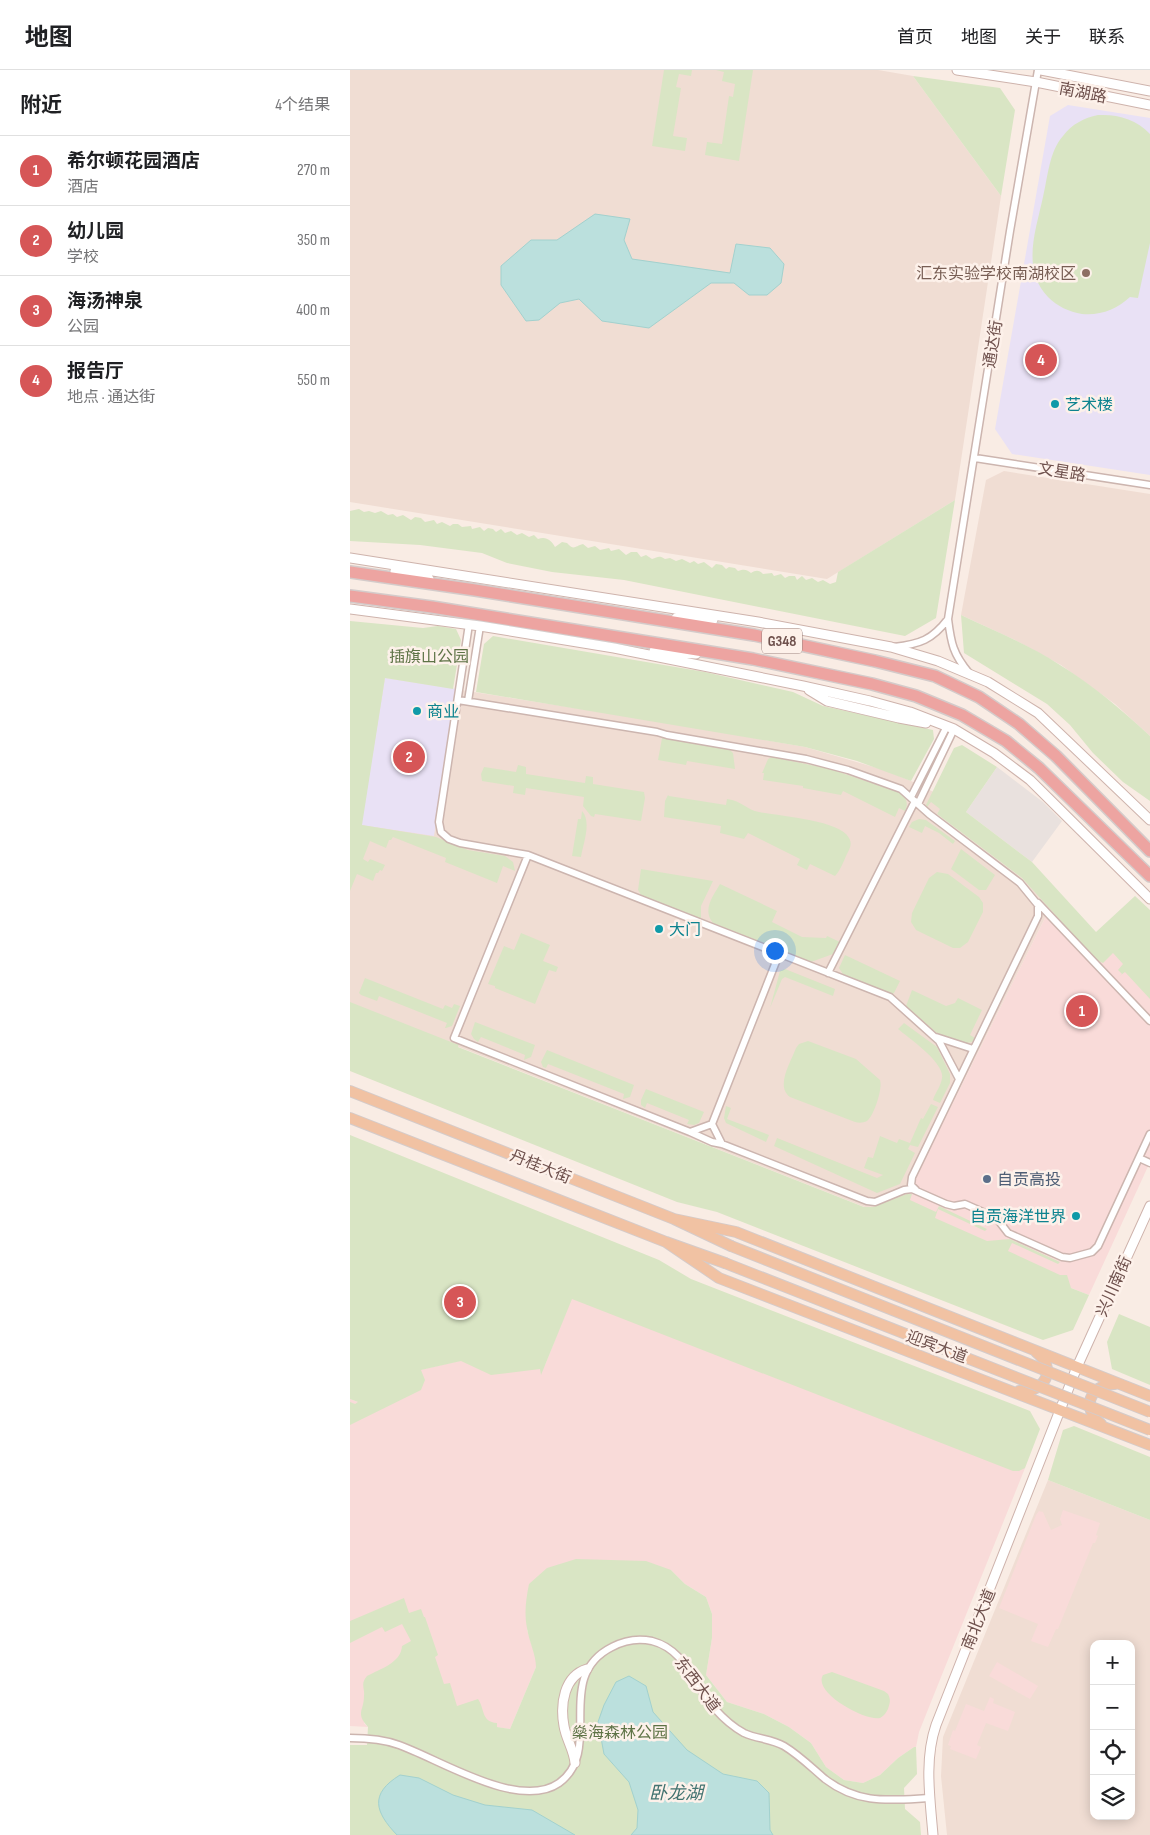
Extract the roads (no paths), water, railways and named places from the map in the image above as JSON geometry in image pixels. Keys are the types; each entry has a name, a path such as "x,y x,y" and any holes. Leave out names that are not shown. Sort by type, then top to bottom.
{"highway":[{"name":"G348","path":"350,572 475,590 754,636 875,661 935,676 979,697 1019,724 1056,756 1150,851"},
{"name":"G348","path":"350,596 432,606 753,659 872,684 916,696 962,715 1006,741 1039,768 1150,876"}],"main road":[{"name":"丹桂大街","path":"350,1091 674,1219 731,1246"},
{"name":"丹桂大街","path":"350,1118 724,1263"},
{"path":"674,1219 736,1232 1150,1396"},
{"path":"666,1242 719,1278 1150,1445"},
{"name":"迎宾大道","path":"731,1246 1150,1412"},
{"name":"迎宾大道","path":"724,1263 1150,1430"},
{"path":"1013,1391 1024,1392 1036,1389 1045,1381 1048,1368 1046,1361 1033,1350"},
{"path":"1104,1426 1092,1415 1090,1408 1092,1395 1099,1387 1104,1385 1121,1385"}],"street":[{"name":"南湖路","path":"957,70 1036,82 1150,105"},
{"name":"南湖路","path":"1039,70 1150,91"},
{"name":"通达街","path":"970,674 958,660 952,648 948,619 1008,241 1039,70"},
{"name":"文星路","path":"975,458 1150,485"},
{"path":"350,559 475,590"},
{"path":"350,559 758,622 891,647 938,661 988,682 1038,713 1150,820"},
{"path":"432,606 556,639"},
{"path":"350,609 469,624 614,648 803,686 886,706 951,728 994,753 1030,780 1150,899"},
{"path":"639,616 758,622"},
{"path":"891,647 912,645 926,640 938,632 948,619"},
{"path":"469,624 439,822 440,829 446,837 458,842 528,855 890,997 936,1037 959,1079"},
{"path":"468,701 480,626"},
{"path":"614,648 753,659"},
{"path":"458,700 657,732 800,758 867,776 901,789 1020,883 1056,924 1150,1021"},
{"path":"828,973 951,728"},
{"path":"528,855 454,1038 712,1142 722,1144 867,1201 875,1202 904,1190 916,1190"},
{"path":"904,1190 1036,920 1039,908 1035,900"},
{"path":"722,1144 712,1124 779,954"},
{"path":"936,1037 973,1049"},
{"path":"690,1132 712,1124"},
{"path":"912,1177 911,1185 916,1190 950,1205 965,1204 976,1208 996,1218 1008,1233 1062,1257 1070,1258 1092,1252 1098,1246 1150,1134"},
{"path":"1139,1158 1150,1163"},
{"name":"兴川南街","path":"1061,1409 1077,1367 1150,1206"},
{"name":"南北大道","path":"933,1835 929,1770 931,1740 1061,1409"},
{"name":"东西大道","path":"575,1764 580,1745 580,1697 588,1669 594,1658 622,1641 636,1639 652,1641 670,1649 677,1655 685,1664 704,1696 727,1721 745,1733 783,1745 845,1792 861,1798 880,1800 930,1798"},
{"path":"350,1738 373,1738 391,1742 473,1778 501,1788 542,1790 555,1785 570,1773 575,1764 574,1753 564,1725 564,1693 568,1684 580,1671 588,1669"}],"water":[{"path":"595,214 630,219 624,240 632,259 730,273 736,244 770,248 784,264 781,283 767,295 749,295 734,283 711,283 649,328 602,321 579,299 560,303 539,320 526,321 501,285 501,266 531,240 557,240"},
{"name":"卧龙湖","path":"629,1676 646,1686 653,1712 687,1750 723,1774 757,1781 769,1793 770,1830 773,1835 631,1835 637,1828 638,1810 629,1782 604,1754 598,1722 604,1705 616,1682"},
{"path":"400,1775 419,1778 453,1795 485,1805 532,1810 575,1835 397,1835 384,1819 379,1804 383,1789"}],"place":[{"name":"汇东实验学校南湖校区","path":"1086,273"},
{"name":"报告厅","path":"1041,360"},
{"name":"艺术楼","path":"1055,404"},
{"name":"商业","path":"417,711"},
{"name":"幼儿园","path":"409,757"},
{"name":"大门","path":"659,929"},
{"name":"希尔顿花园酒店","path":"1082,1011"},
{"name":"自贡高投","path":"987,1179"},
{"name":"自贡海洋世界","path":"1076,1216"},
{"name":"海汤神泉","path":"460,1302"}],"park label":[{"name":"插旗山公园","path":"429,656"},
{"name":"燊海森林公园","path":"620,1732"}]}
